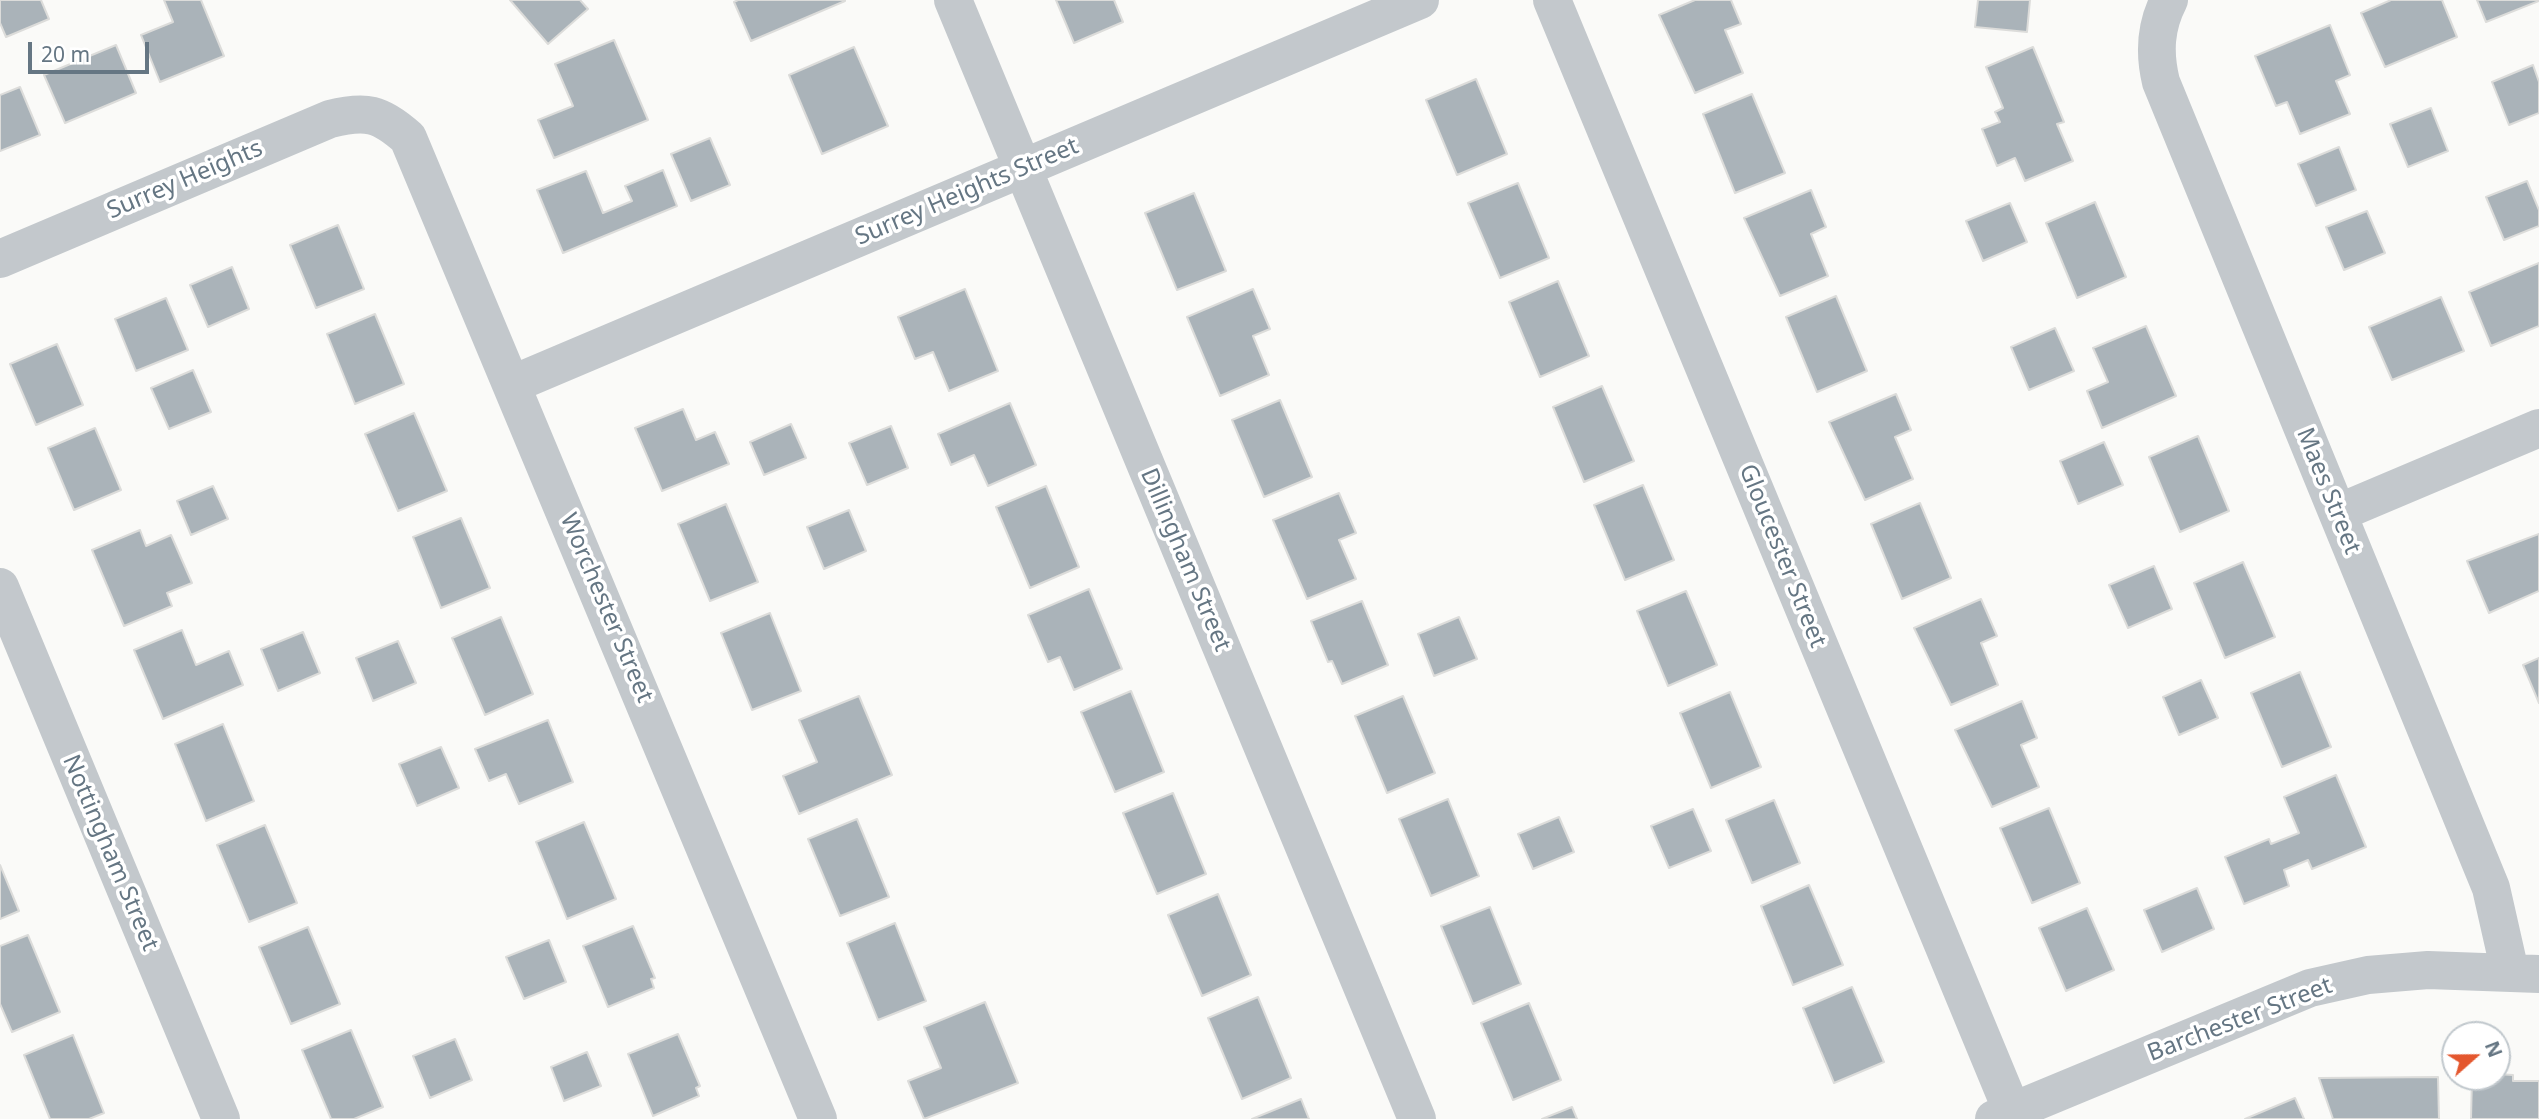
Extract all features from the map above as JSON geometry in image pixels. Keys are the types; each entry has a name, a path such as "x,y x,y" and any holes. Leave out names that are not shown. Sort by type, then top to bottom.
{"street":[{"name":"Dillingham Street","path":"953,0 1418,1119"},
{"name":"Surrey Heights Street","path":"513,384 1420,0"},
{"name":"Gloucester Street","path":"1552,0 2003,1115"},
{"name":"Maes Street","path":"2167,5 2156,35 2155,59 2161,82 2524,973"},
{"name":"Surrey Heights","path":"0,259 330,119 354,113 373,115"},
{"name":"Worchester Street","path":"373,115 388,120 408,138 818,1119"},
{"path":"2338,513 2539,428"},
{"name":"Nottingham Street","path":"0,587 221,1119"},
{"name":"Barchester Street","path":"2003,1115 2310,988 2368,975 2428,970 2524,973"}],"building":[{"path":"0,0 41,0 49,19 6,37 0,23"},
{"path":"164,0 201,0 224,56 160,82 141,35 173,22"},
{"path":"510,0 580,0 588,9 548,44"},
{"path":"1056,0 1114,0 1123,22 1074,43"},
{"path":"1695,0 1731,0 1741,24 1725,30 1743,73 1695,93 1659,15"},
{"path":"1978,0 2030,0 2027,32 1975,27"},
{"path":"2391,0 2442,0 2457,37 2385,67 2361,13"},
{"path":"2477,0 2539,0 2539,1 2486,22"},
{"path":"845,1 751,41 734,2"},
{"path":"2330,25 2350,75 2336,81 2350,114 2300,134 2287,102 2276,106 2255,56"},
{"path":"614,40 648,120 554,158 538,120 573,106 555,64"},
{"path":"116,45 136,93 65,123 44,75"},
{"path":"854,47 888,126 822,154 789,75"},
{"path":"2033,47 2064,122 2057,124 2073,161 2025,181 2015,158 1997,166 1982,129 2000,122 1995,112 2003,108 1986,67"},
{"path":"2533,65 2539,82 2539,113 2509,125 2492,82"},
{"path":"1476,79 1507,154 1457,175 1426,100"},
{"path":"20,87 40,135 0,151 0,95"},
{"path":"1752,94 1785,173 1735,193 1703,114"},
{"path":"2431,108 2448,151 2408,167 2390,124"},
{"path":"710,138 730,185 691,201 671,154"},
{"path":"2339,147 2356,190 2316,206 2298,164"},
{"path":"663,170 677,206 563,253 537,190 586,171 603,213 632,201 625,186"},
{"path":"2527,181 2539,210 2539,226 2504,240 2486,197"},
{"path":"1518,183 1549,258 1500,278 1468,203"},
{"path":"1811,190 1826,227 1811,234 1828,276 1780,296 1744,218"},
{"path":"1194,193 1226,271 1177,290 1145,213"},
{"path":"2095,202 2126,277 2077,298 2046,223"},
{"path":"2010,203 2027,242 1983,261 1966,221"},
{"path":"2367,211 2385,253 2344,270 2326,227"},
{"path":"338,225 364,289 316,308 290,245"},
{"path":"2539,263 2539,326 2491,346 2469,292"},
{"path":"232,267 249,309 208,327 190,285"},
{"path":"1558,281 1589,356 1540,377 1509,302"},
{"path":"965,289 998,371 949,391 933,352 915,359 898,317"},
{"path":"1253,289 1270,329 1253,336 1269,375 1220,396 1187,317"},
{"path":"1836,296 1867,371 1817,392 1786,317"},
{"path":"2441,297 2464,351 2392,380 2369,327"},
{"path":"166,298 188,350 136,371 115,319"},
{"path":"375,314 404,384 355,404 327,334"},
{"path":"2146,326 2176,396 2102,428 2087,391 2108,382 2093,348"},
{"path":"2055,328 2074,371 2029,390 2011,347"},
{"path":"57,344 83,405 36,425 10,364"},
{"path":"193,370 211,412 169,429 151,388"},
{"path":"1602,386 1634,461 1584,482 1553,407"},
{"path":"1896,394 1911,430 1895,437 1913,479 1865,500 1829,422"},
{"path":"1280,400 1312,477 1264,497 1232,420"},
{"path":"1010,403 1036,465 988,486 974,455 951,465 938,434"},
{"path":"683,409 696,440 715,432 729,464 662,491 635,428"},
{"path":"414,413 447,491 398,511 365,434"},
{"path":"791,424 806,458 764,475 750,442"},
{"path":"891,426 908,468 867,485 849,443"},
{"path":"95,428 121,490 74,510 48,448"},
{"path":"2198,436 2229,511 2180,532 2149,457"},
{"path":"2104,442 2123,485 2078,504 2060,461"},
{"path":"1643,485 1674,560 1625,580 1594,505"},
{"path":"213,486 228,519 191,535 177,501"},
{"path":"1046,486 1079,567 1030,588 996,507"},
{"path":"1339,493 1356,533 1339,540 1356,579 1307,599 1273,520"},
{"path":"1920,503 1951,578 1902,599 1871,524"},
{"path":"726,504 758,582 710,601 678,524"},
{"path":"849,510 866,551 824,569 807,527"},
{"path":"461,518 490,588 441,608 413,537"},
{"path":"140,530 146,546 171,535 192,583 167,593 172,606 124,626 92,550"},
{"path":"2539,534 2539,591 2489,613 2467,561"},
{"path":"2243,562 2275,637 2225,658 2194,583"},
{"path":"2154,566 2172,609 2128,628 2109,585"},
{"path":"1089,589 1122,669 1074,690 1060,657 1048,662 1028,615"},
{"path":"1686,591 1717,665 1668,686 1637,611"},
{"path":"1981,599 1997,636 1981,643 1998,685 1951,705 1914,628"},
{"path":"1362,601 1388,665 1342,684 1332,661 1328,662 1311,621"},
{"path":"770,613 801,691 752,710 721,633"},
{"path":"501,617 533,694 485,715 452,638"},
{"path":"1459,617 1477,659 1434,676 1418,634"},
{"path":"182,630 196,665 229,651 243,685 163,719 134,650"},
{"path":"303,632 320,673 278,691 261,649"},
{"path":"398,641 416,683 373,701 356,658"},
{"path":"2539,658 2539,703 2523,665"},
{"path":"2300,672 2331,747 2282,767 2251,693"},
{"path":"2201,680 2218,718 2179,735 2163,697"},
{"path":"1131,691 1164,772 1115,792 1081,712"},
{"path":"1730,692 1761,767 1711,788 1680,713"},
{"path":"859,696 892,775 799,814 783,776 817,762 799,720"},
{"path":"1403,696 1435,773 1387,793 1355,716"},
{"path":"2022,701 2037,738 2021,745 2039,787 1992,807 1955,730"},
{"path":"548,720 573,782 519,804 506,774 489,781 475,749"},
{"path":"223,724 254,801 206,821 175,744"},
{"path":"441,747 459,788 417,806 399,764"},
{"path":"2336,775 2366,847 2312,869 2308,860 2284,870 2289,886 2244,904 2225,857 2269,839 2271,844 2299,833 2284,797"},
{"path":"1173,793 1206,874 1157,894 1123,813"},
{"path":"1448,799 1479,876 1431,896 1399,819"},
{"path":"1774,800 1800,863 1752,883 1726,820"},
{"path":"2049,808 2080,883 2032,903 2000,828"},
{"path":"1693,809 1711,851 1669,868 1651,826"},
{"path":"1559,817 1574,852 1533,869 1518,834"},
{"path":"857,819 889,897 840,916 808,839"},
{"path":"584,822 616,899 567,919 536,842"},
{"path":"265,825 297,903 249,922 217,845"},
{"path":"0,865 19,911 0,919"},
{"path":"1809,885 1843,965 1793,985 1761,906"},
{"path":"2197,888 2214,929 2162,952 2144,910"},
{"path":"1218,894 1251,975 1202,996 1168,915"},
{"path":"1490,907 1521,984 1473,1004 1441,926"},
{"path":"2087,908 2114,970 2066,991 2039,928"},
{"path":"895,923 926,1001 878,1020 847,943"},
{"path":"633,926 655,978 651,979 654,988 608,1007 583,946"},
{"path":"308,927 340,1004 291,1024 259,947"},
{"path":"28,935 60,1012 12,1032 0,1004 0,946"},
{"path":"549,940 566,982 524,999 506,957"},
{"path":"1852,987 1884,1062 1834,1083 1803,1008"},
{"path":"1258,997 1291,1078 1242,1099 1208,1018"},
{"path":"985,1002 1018,1083 924,1119 908,1081 941,1068 924,1027"},
{"path":"1529,1003 1561,1080 1513,1100 1481,1023"},
{"path":"351,1030 383,1107 354,1119 331,1119 302,1050"},
{"path":"678,1034 700,1086 696,1088 699,1096 653,1116 628,1054"},
{"path":"73,1035 104,1113 89,1119 50,1119 24,1055"},
{"path":"455,1039 472,1080 430,1098 413,1056"},
{"path":"587,1052 601,1086 564,1101 551,1067"},
{"path":"2511,1075 2513,1081 2539,1081 2539,1119 2471,1119 2472,1091 2511,1091"},
{"path":"2438,1077 2439,1119 2333,1119 2319,1078"},
{"path":"2295,1098 2304,1119 2245,1119"},
{"path":"1301,1099 1309,1119 1252,1119"},
{"path":"1572,1107 1577,1119 1542,1119"}]}
